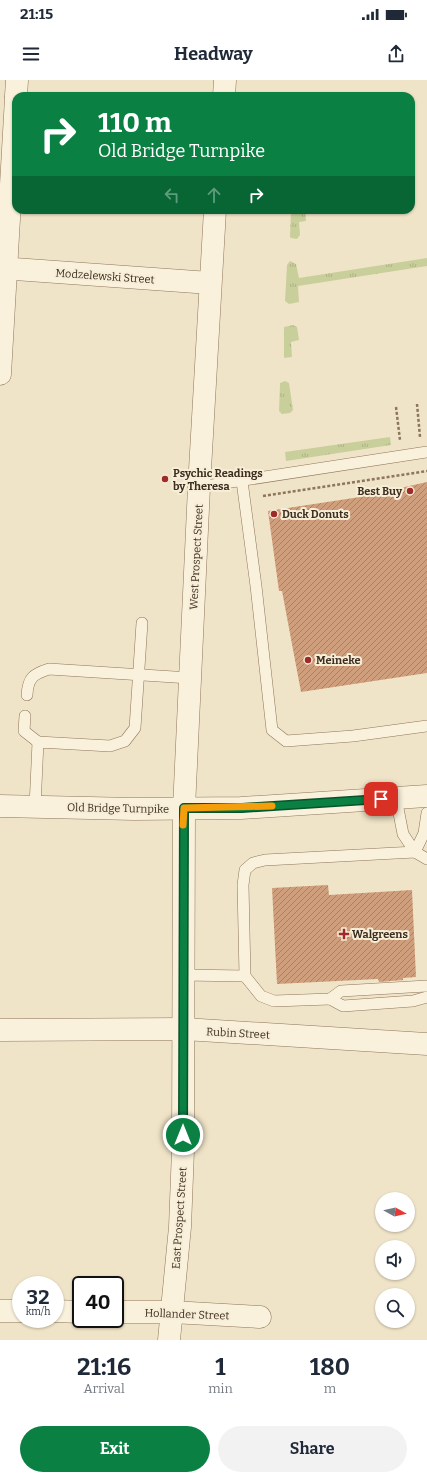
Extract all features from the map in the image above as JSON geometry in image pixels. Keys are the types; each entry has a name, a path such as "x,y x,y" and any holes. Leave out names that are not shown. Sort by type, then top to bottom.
{"street":[{"path":"16,92 17,80"},
{"path":"224,92 225,80"},
{"path":"0,374 3,269 12,150"},
{"name":"West Prospect Street","path":"184,808 199,487 215,214"},
{"name":"Modzelewski Street","path":"3,269 210,283"},
{"name":"Old Bridge Turnpike","path":"0,806 242,808 427,796"},
{"name":"East Prospect Street","path":"169,1340 180,1227 183,1150 184,808"},
{"name":"Rubin Street","path":"0,1030 184,1029 427,1044"},
{"path":"0,1311 12,1311"},
{"name":"Hollander Street","path":"124,1312 172,1312 260,1317"}],"lane":[{"path":"199,487 427,452"},
{"path":"242,481 256,586 272,730 286,741 353,736 427,726"},
{"path":"25,716 24,732 38,742 110,746 125,741 135,728 142,623"},
{"path":"27,695 28,685 36,673 49,669 190,678"},
{"path":"35,807 38,742"},
{"path":"396,798 403,834 415,852 427,859"},
{"path":"415,852 424,833 427,813"},
{"path":"415,852 265,860 253,863 245,870 245,976 261,996 274,1001 330,999 343,1006 414,1001 427,996"},
{"path":"183,975 245,976"},
{"path":"330,999 341,990 427,986"}],"path":[{"path":"417,404 420,437"},
{"path":"396,407 400,440"},
{"path":"263,496 427,471"}],"green space":[{"path":"291,214 305,214 306,221 299,222 300,235 297,239 290,237"},
{"path":"427,258 427,266 298,286 299,302 289,304 285,301 287,265 290,261 296,264 299,278"},
{"path":"293,325 297,327 299,340 291,342 292,357 284,358 284,327"},
{"path":"285,381 289,383 293,410 290,413 282,414 279,411 280,383"},
{"path":"390,437 391,445 286,461 285,452"}],"building":[{"path":"427,482 427,673 301,692 282,591 279,591 268,511 360,497"},
{"name":"Walgreens","path":"328,885 329,895 412,890 416,977 403,978 403,980 379,982 378,979 277,984 272,888"}],"slow traffic":[{"path":"183,825 184,808 242,808 272,806"}],"place":[{"name":"Psychic Readings by Theresa","path":"165,479"},
{"name":"Best Buy","path":"410,491"},
{"name":"Duck Donuts","path":"274,514"},
{"name":"Meineke","path":"308,660"},
{"name":"Walgreens","path":"344,934"}],"route":[{"path":"183,1135 184,808 242,808 381,799"}]}
